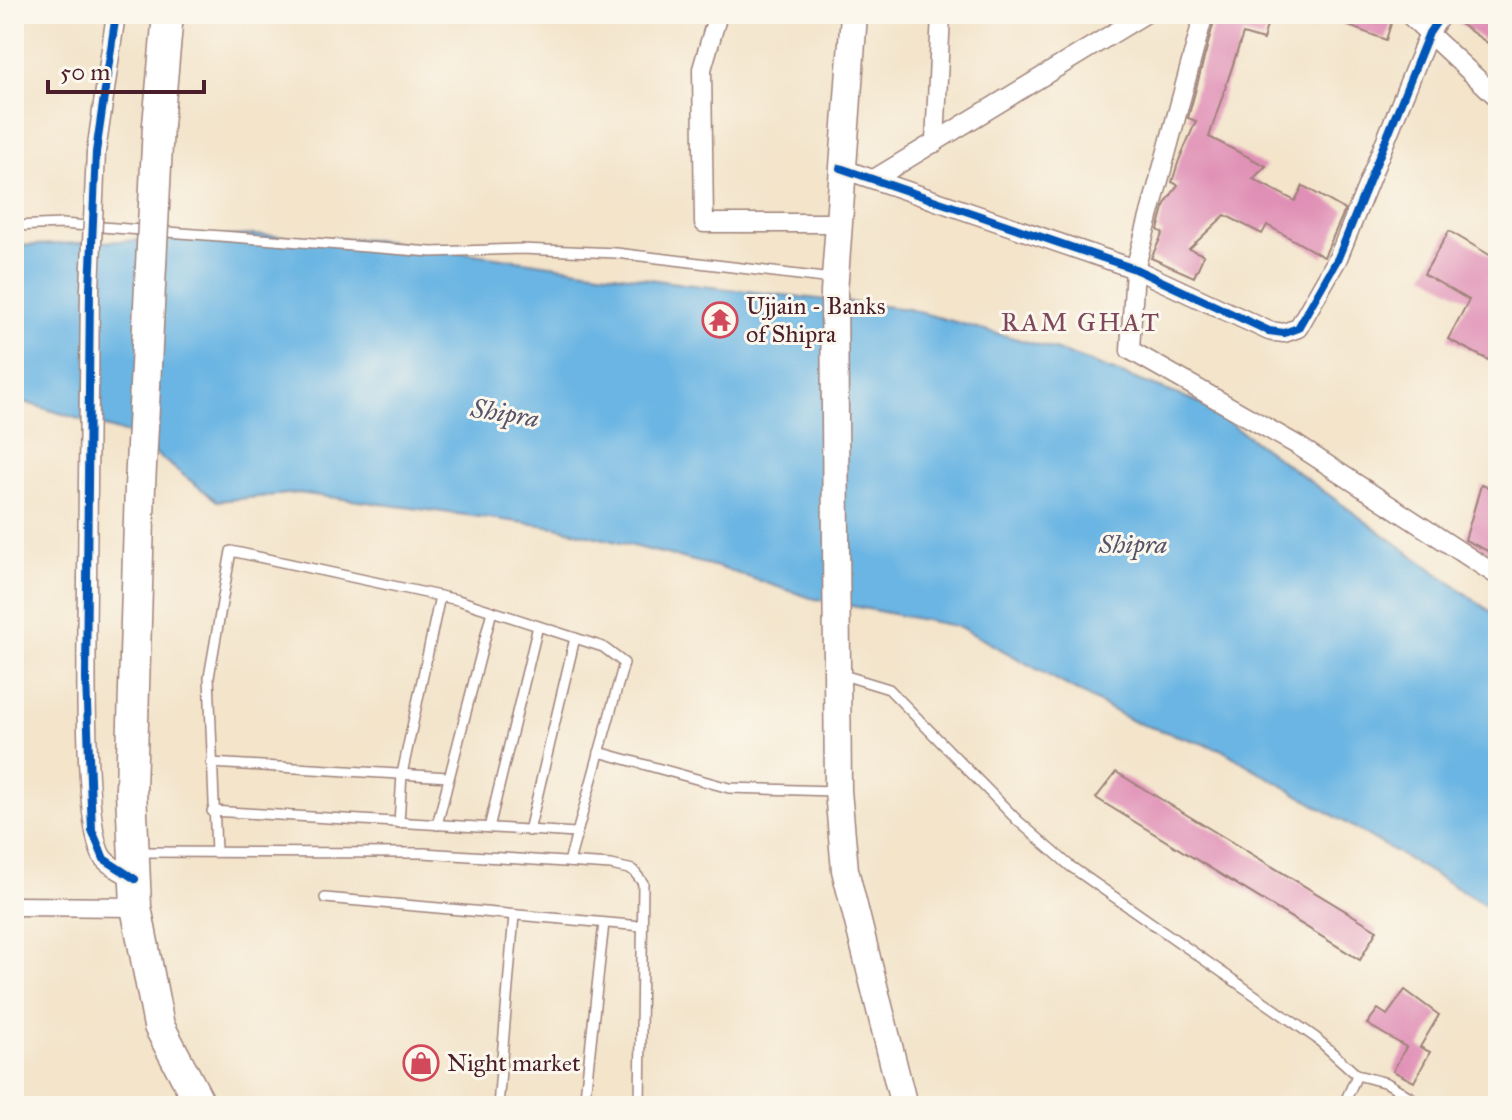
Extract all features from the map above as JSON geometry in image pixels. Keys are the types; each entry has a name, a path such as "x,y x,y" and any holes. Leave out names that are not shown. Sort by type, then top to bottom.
{"main road":[{"path":"168,14 158,125 140,486 131,790 135,880 159,1026 201,1106"},
{"path":"854,14 840,168 840,223 834,285 838,791 845,870 904,1106"}],"street":[{"path":"116,14 96,152 90,289 86,679 92,830 104,859 135,880"},
{"path":"718,14 702,69 704,223 840,223"},
{"path":"935,143 941,14"},
{"path":"874,179 1145,14"},
{"path":"1204,14 1135,269 1130,350 1297,445 1498,576"},
{"path":"1408,14 1498,98"},
{"path":"840,168 1135,269 1269,331 1284,333 1298,328 1338,258 1429,33 1442,14"},
{"path":"14,906 135,880"}],"lane":[{"path":"14,226 62,224 432,252 521,249 616,253 834,285"},
{"path":"216,852 209,677 231,551 440,596 603,647 624,663 569,862"},
{"path":"399,823 402,774 440,596"},
{"path":"437,825 492,611"},
{"path":"489,828 538,626"},
{"path":"529,831 575,638"},
{"path":"838,661 889,689 1017,820 1070,866 1316,1038 1357,1075 1387,1083 1425,1106"},
{"path":"599,752 729,788 838,791"},
{"path":"211,763 449,777"},
{"path":"212,811 576,833"},
{"path":"135,880 216,852 423,853 569,862 633,870 643,883 640,1106"},
{"path":"325,898 642,926"},
{"path":"498,1106 514,915"},
{"path":"584,1106 604,923"},
{"path":"1343,1106 1357,1075"}],"water":[{"name":"Shipra","path":"253,235 376,240 684,284 908,309 1057,350 1203,404 1498,617 1498,912 1220,749 1134,722 960,627 811,598 718,567 556,527 298,493 217,501 131,435 14,399 14,246"}],"building":[{"path":"1216,14 1270,14 1263,40 1243,34 1209,137 1266,166 1253,179 1295,201 1303,186 1345,210 1324,257 1267,225 1262,234 1225,215 1189,249 1204,255 1194,277 1151,258 1163,233 1158,230 1165,204 1178,185 1172,182 1179,160 1196,121 1188,118"},
{"path":"1328,14 1394,14 1386,40 1327,18"},
{"path":"1454,14 1498,14 1498,50 1453,19"},
{"path":"1449,231 1498,260 1498,365 1448,339 1469,300 1424,274"},
{"path":"1481,485 1498,490 1498,556 1465,540"},
{"path":"1116,772 1377,930 1360,960 1096,798"},
{"path":"1405,990 1439,1015 1420,1047 1430,1052 1414,1082 1393,1071 1406,1047 1367,1024 1378,1009 1387,1015"}],"cycle path":[{"path":"116,14 96,152 90,289 86,679 92,830 104,859 135,879"},
{"path":"840,168 1135,269 1269,331 1284,333 1298,328 1338,258 1429,33 1442,14"}],"place":[{"name":"Ujjain - Banks of Shipra","path":"720,320"},
{"name":"Night market","path":"421,1063"}],"district":[{"name":"RAM GHAT","path":"1081,322"}]}
